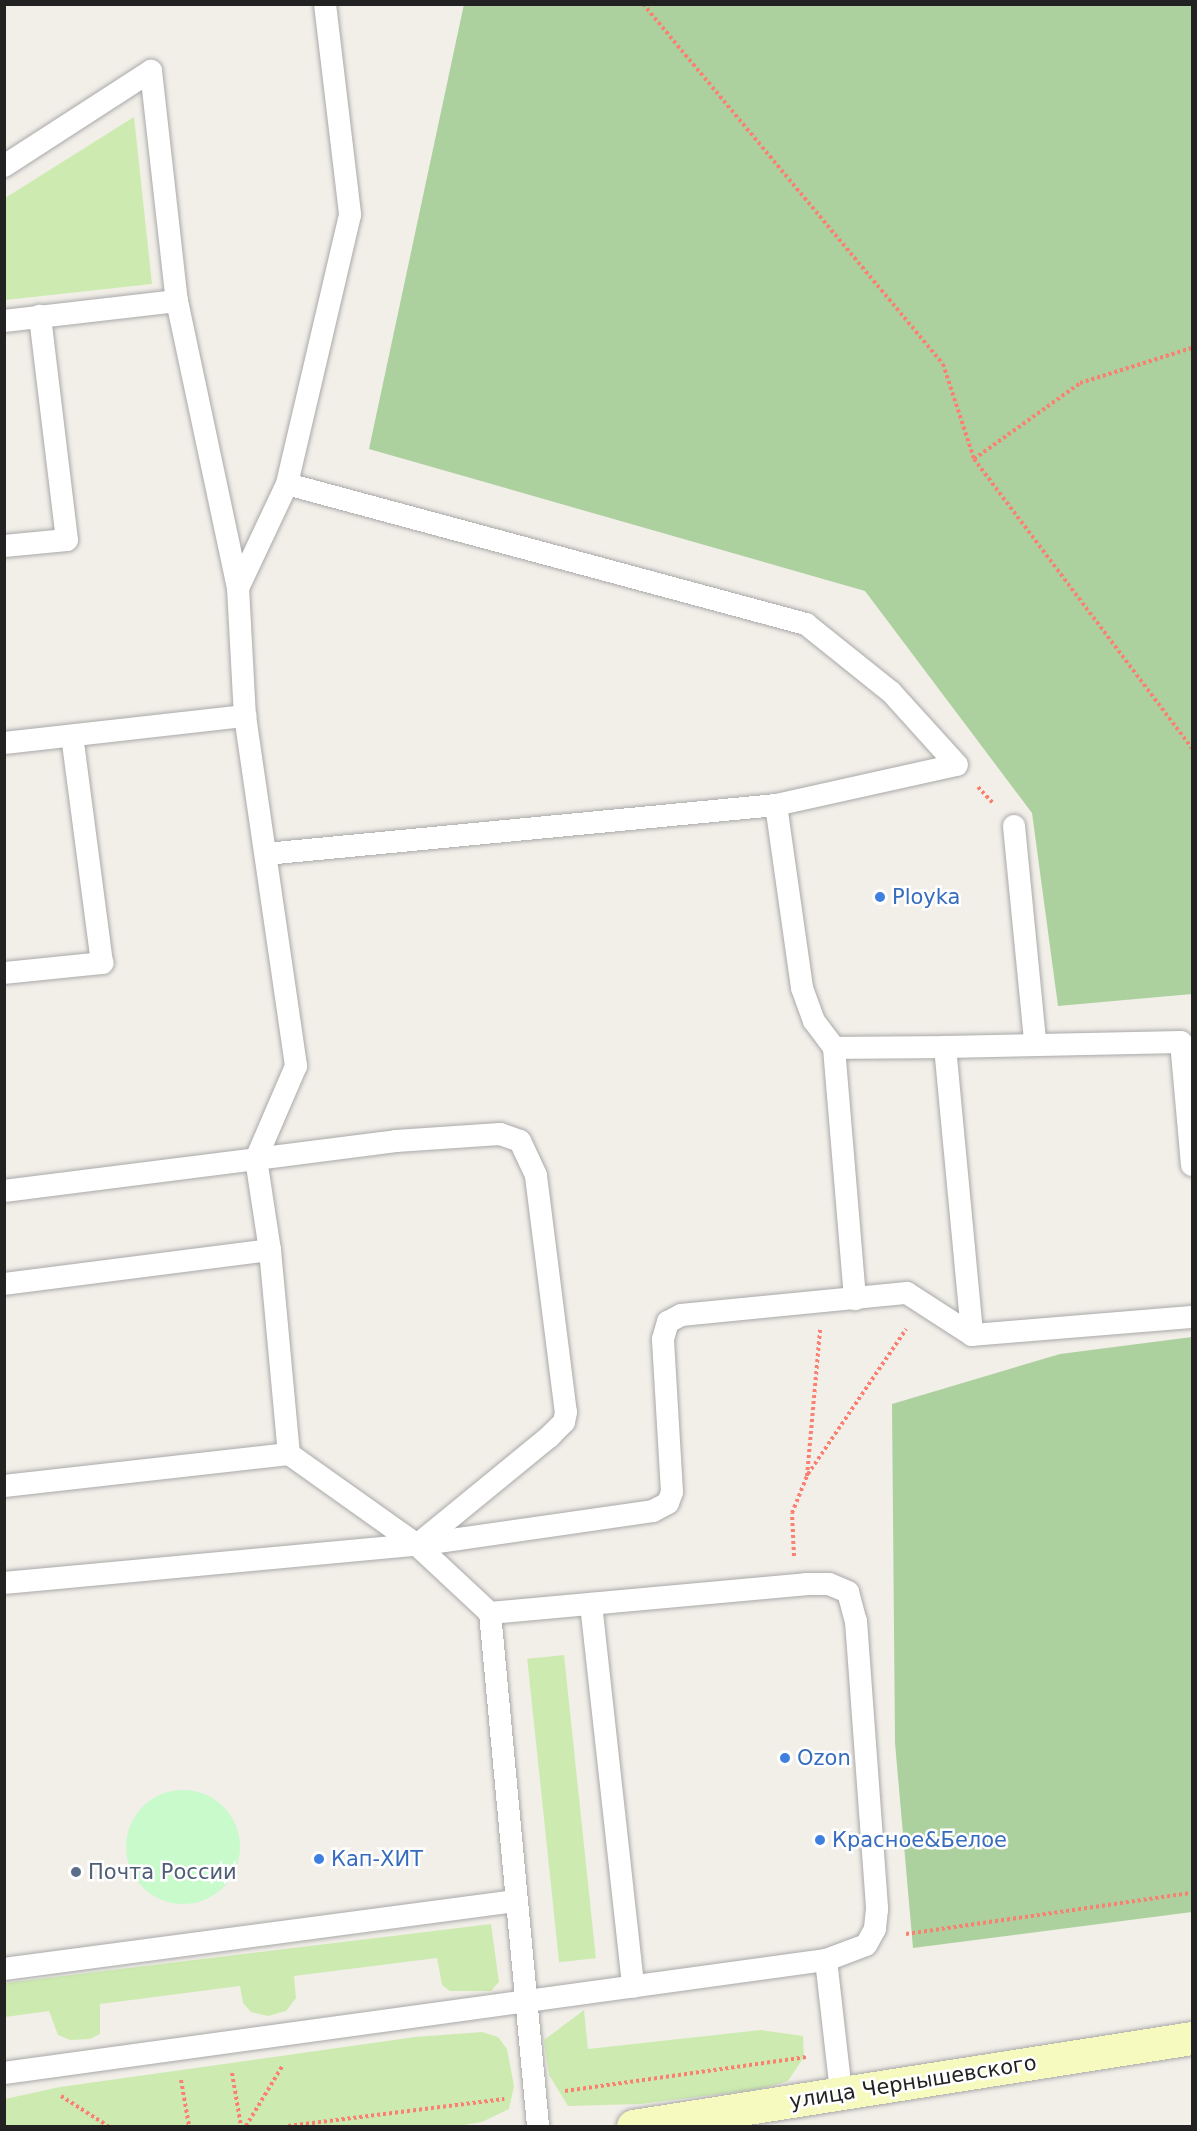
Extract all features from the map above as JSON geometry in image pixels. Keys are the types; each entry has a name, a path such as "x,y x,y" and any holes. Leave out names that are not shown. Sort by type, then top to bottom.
{"street":[{"name":"улица Чернышевского","path":"633,2127 841,2092 1192,2038"}],"lane":[{"path":"238,588 287,484 350,215 325,4"},
{"path":"4,166 151,71 177,301 238,588 245,716 296,1066 256,1159 270,1250 289,1454"},
{"path":"4,321 177,301"},
{"path":"4,546 67,540 40,316"},
{"path":"266,854 776,805 957,765 891,692 806,624 287,484"},
{"path":"4,743 245,716"},
{"path":"4,973 102,963 72,736"},
{"path":"776,805 802,988 814,1022 834,1048 855,1299"},
{"path":"1014,826 1035,1042"},
{"path":"834,1048 945,1047 1035,1042 1181,1042 1192,1165"},
{"path":"945,1047 972,1335"},
{"path":"4,1191 396,1141 500,1134 520,1141 530,1157 536,1176 564,1422 417,1545"},
{"path":"4,1284 270,1250"},
{"path":"4,1583 417,1545 653,1512 668,1503 672,1492 663,1339 668,1322 681,1315 907,1293 972,1335 1192,1317"},
{"path":"4,1486 289,1454 417,1545 490,1613 515,1901 538,2127"},
{"path":"14,2072 826,1960 850,1953 869,1940 875,1929 877,1909 854,1606 848,1592 829,1584 796,1584 490,1613"},
{"path":"591,1604 633,1987"},
{"path":"4,1969 515,1901"},
{"path":"826,1960 841,2092"}],"path":[{"path":"644,4 943,364 974,459 1192,748"},
{"path":"974,459 1080,383 1192,348"},
{"path":"957,765 1014,826"},
{"path":"807,1476 820,1328 818,1303"},
{"path":"796,1584 792,1513 807,1476 924,1304"},
{"path":"869,1940 1192,1893"},
{"path":"246,2127 303,2032"},
{"path":"227,2043 241,2127"},
{"path":"176,2050 189,2127"},
{"path":"14,2072 108,2127"}],"green space":[{"path":"464,4 1192,5 1192,994 1058,1006 1032,813 865,591 369,449"},
{"path":"134,117 152,284 5,300 5,198"},
{"path":"1192,1337 1192,1912 913,1948 895,1743 892,1404 1060,1354"},
{"path":"564,1655 596,1958 559,1962 527,1659"},
{"path":"183,1790 205,1794 215,1799 231,1815 236,1825 240,1847 236,1869 231,1879 215,1895 205,1900 183,1904 161,1900 151,1895 135,1879 130,1869 126,1847 130,1825 135,1815 151,1799 161,1794"},
{"path":"491,1924 499,1982 491,1991 450,1991 442,1985 437,1958 294,1976 296,1998 286,2011 268,2016 251,2012 243,2003 240,1986 100,2004 100,2034 90,2039 70,2040 58,2035 49,2011 5,2017 5,1983"},
{"path":"584,2010 588,2049 761,2030 803,2036 804,2057 788,2081 760,2089 641,2104 568,2106 549,2075 544,2040"},
{"path":"482,2032 498,2037 507,2049 514,2086 509,2109 482,2122 458,2126 5,2126 5,2099 60,2087 415,2037"}],"place":[{"name":"Ployka","path":"880,897"},
{"name":"Ozon","path":"785,1758"},
{"name":"Красное&Белое","path":"820,1840"},
{"name":"Кап-ХИТ","path":"319,1859"},
{"name":"Почта России","path":"76,1872"}]}
